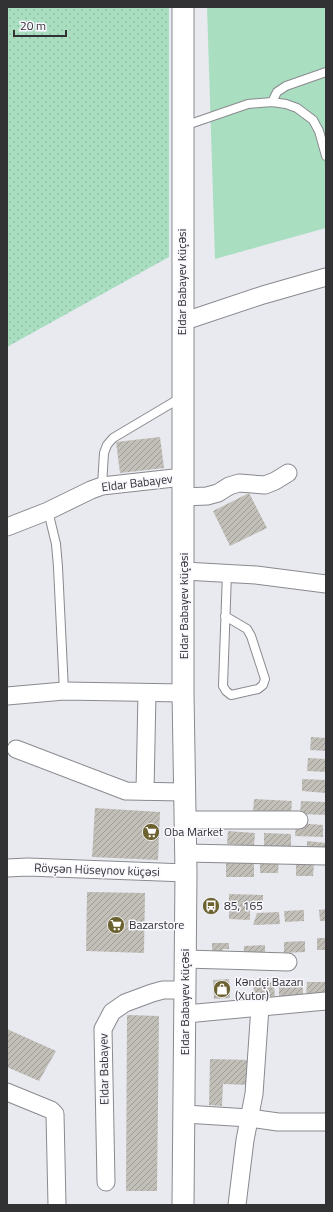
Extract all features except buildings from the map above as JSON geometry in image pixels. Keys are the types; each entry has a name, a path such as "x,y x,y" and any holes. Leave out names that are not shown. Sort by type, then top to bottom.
{"street":[{"name":"Eldar Babayev küçəsi","path":"182,7 184,792 186,863 186,1014 183,1205"},
{"path":"182,322 263,295 326,277"},
{"name":"Eldar Babayev","path":"7,527 48,511 102,486 183,487 207,496 218,493 229,486 240,483 264,485 275,481 288,473"},
{"path":"184,571 283,578 326,584"},
{"path":"7,696 64,691 184,693"},
{"path":"145,791 147,693"},
{"path":"16,749 126,791 184,792"},
{"path":"185,820 299,820"},
{"name":"Rövşən Hüseynov küçəsi","path":"7,868 186,863 326,856"},
{"path":"185,959 288,962"},
{"name":"Eldar Babayev","path":"106,1182 103,1028 112,1012 125,1003 163,990 185,990"},
{"path":"186,1014 326,1002"},
{"path":"237,1205 248,1118 254,1094 260,1007"},
{"path":"7,1092 51,1110 54,1114 57,1205"},
{"path":"185,1114 248,1118 278,1122 326,1122"}],"lane":[{"path":"272,102 277,92 286,86 326,72"},
{"path":"183,126 248,104 272,102 286,104 297,108 322,129 326,156"},
{"path":"102,486 104,453 107,445 113,438 183,396"},
{"path":"48,511 56,544 64,691"},
{"path":"225,616 247,628 251,636 265,679 263,685 258,689 231,694 226,691 223,686 225,616 227,573"}],"green space":[{"path":"7,7 169,7 169,257 7,347"},
{"path":"207,7 326,7 326,228 215,259"}],"place":[{"name":"Oba Market","path":"151,832"},
{"name":"85, 165","path":"211,906"},
{"name":"Bazarstore","path":"116,925"},
{"name":"Kəndçi Bazarı (Xutor)","path":"222,989"}]}
